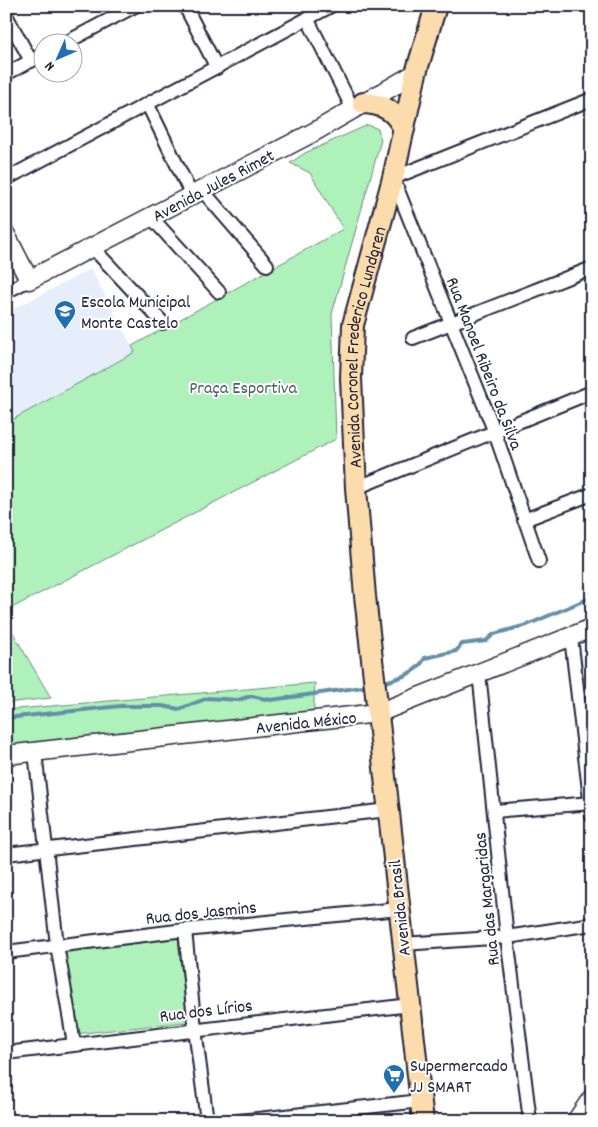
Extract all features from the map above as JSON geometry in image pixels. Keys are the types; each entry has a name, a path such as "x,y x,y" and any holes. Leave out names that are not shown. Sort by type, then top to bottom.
{"main road":[{"name":"Avenida Coronel Frederico Lundgren","path":"377,705 356,488 351,378 353,325 393,178 416,73 436,6"},
{"path":"358,106 376,104 388,108 398,117 404,129"},
{"name":"Avenida Brasil","path":"377,705 422,1111"}],"street":[{"path":"82,32 112,11 135,6"},
{"path":"185,6 217,68"},
{"path":"6,179 308,20 331,6"},
{"path":"6,14 31,62 6,74"},
{"path":"308,20 358,106"},
{"name":"Avenida Jules Rimet","path":"6,292 197,194 416,73"},
{"path":"393,178 592,99"},
{"path":"148,105 197,194 268,265"},
{"name":"Rua Manoel Ribeiro da Silva","path":"393,178 494,430 539,562"},
{"path":"151,217 219,292"},
{"path":"6,235 29,280"},
{"path":"92,247 163,323"},
{"path":"413,338 592,268"},
{"path":"356,488 494,430 592,392"},
{"path":"524,520 592,494"},
{"name":"Avenida México","path":"6,755 377,705 479,673 592,628"},
{"path":"494,811 591,807 571,636"},
{"name":"Rua das Margaridas","path":"479,673 506,937 530,1121"},
{"path":"35,752 45,850 74,1044"},
{"path":"6,854 388,810"},
{"name":"Rua dos Jasmins","path":"6,952 185,930 399,909"},
{"path":"403,944 506,937 592,924"},
{"path":"185,930 194,1029 207,1121"},
{"name":"Rua dos Lírios","path":"6,1053 194,1029 410,1005"},
{"path":"576,1121 592,1098"},
{"path":"239,1121 422,1111"}],"shaded area":[{"name":"Escola Municipal Monte Castelo","path":"91,269 135,352 10,422 6,419 6,313"}],"green space":[{"name":"Praça Esportiva","path":"368,125 378,129 381,140 332,314 336,439 6,611 6,419 10,421 135,352 132,346 343,229 310,173 290,163 305,153"},
{"path":"6,621 51,698 6,703"},
{"path":"315,683 313,720 6,753 6,710"},
{"path":"178,936 187,1022 65,1035 56,949"}],"waterway":[{"path":"381,683 412,672 425,658 456,651 462,644 486,641 494,634 527,625 592,597"},
{"path":"6,718 121,706 162,706 179,709 208,698 238,700 251,696 271,700 370,686"}],"place":[{"name":"Escola Municipal Monte Castelo","path":"65,330"},
{"name":"Supermercado JJ SMART","path":"394,1094"}]}
